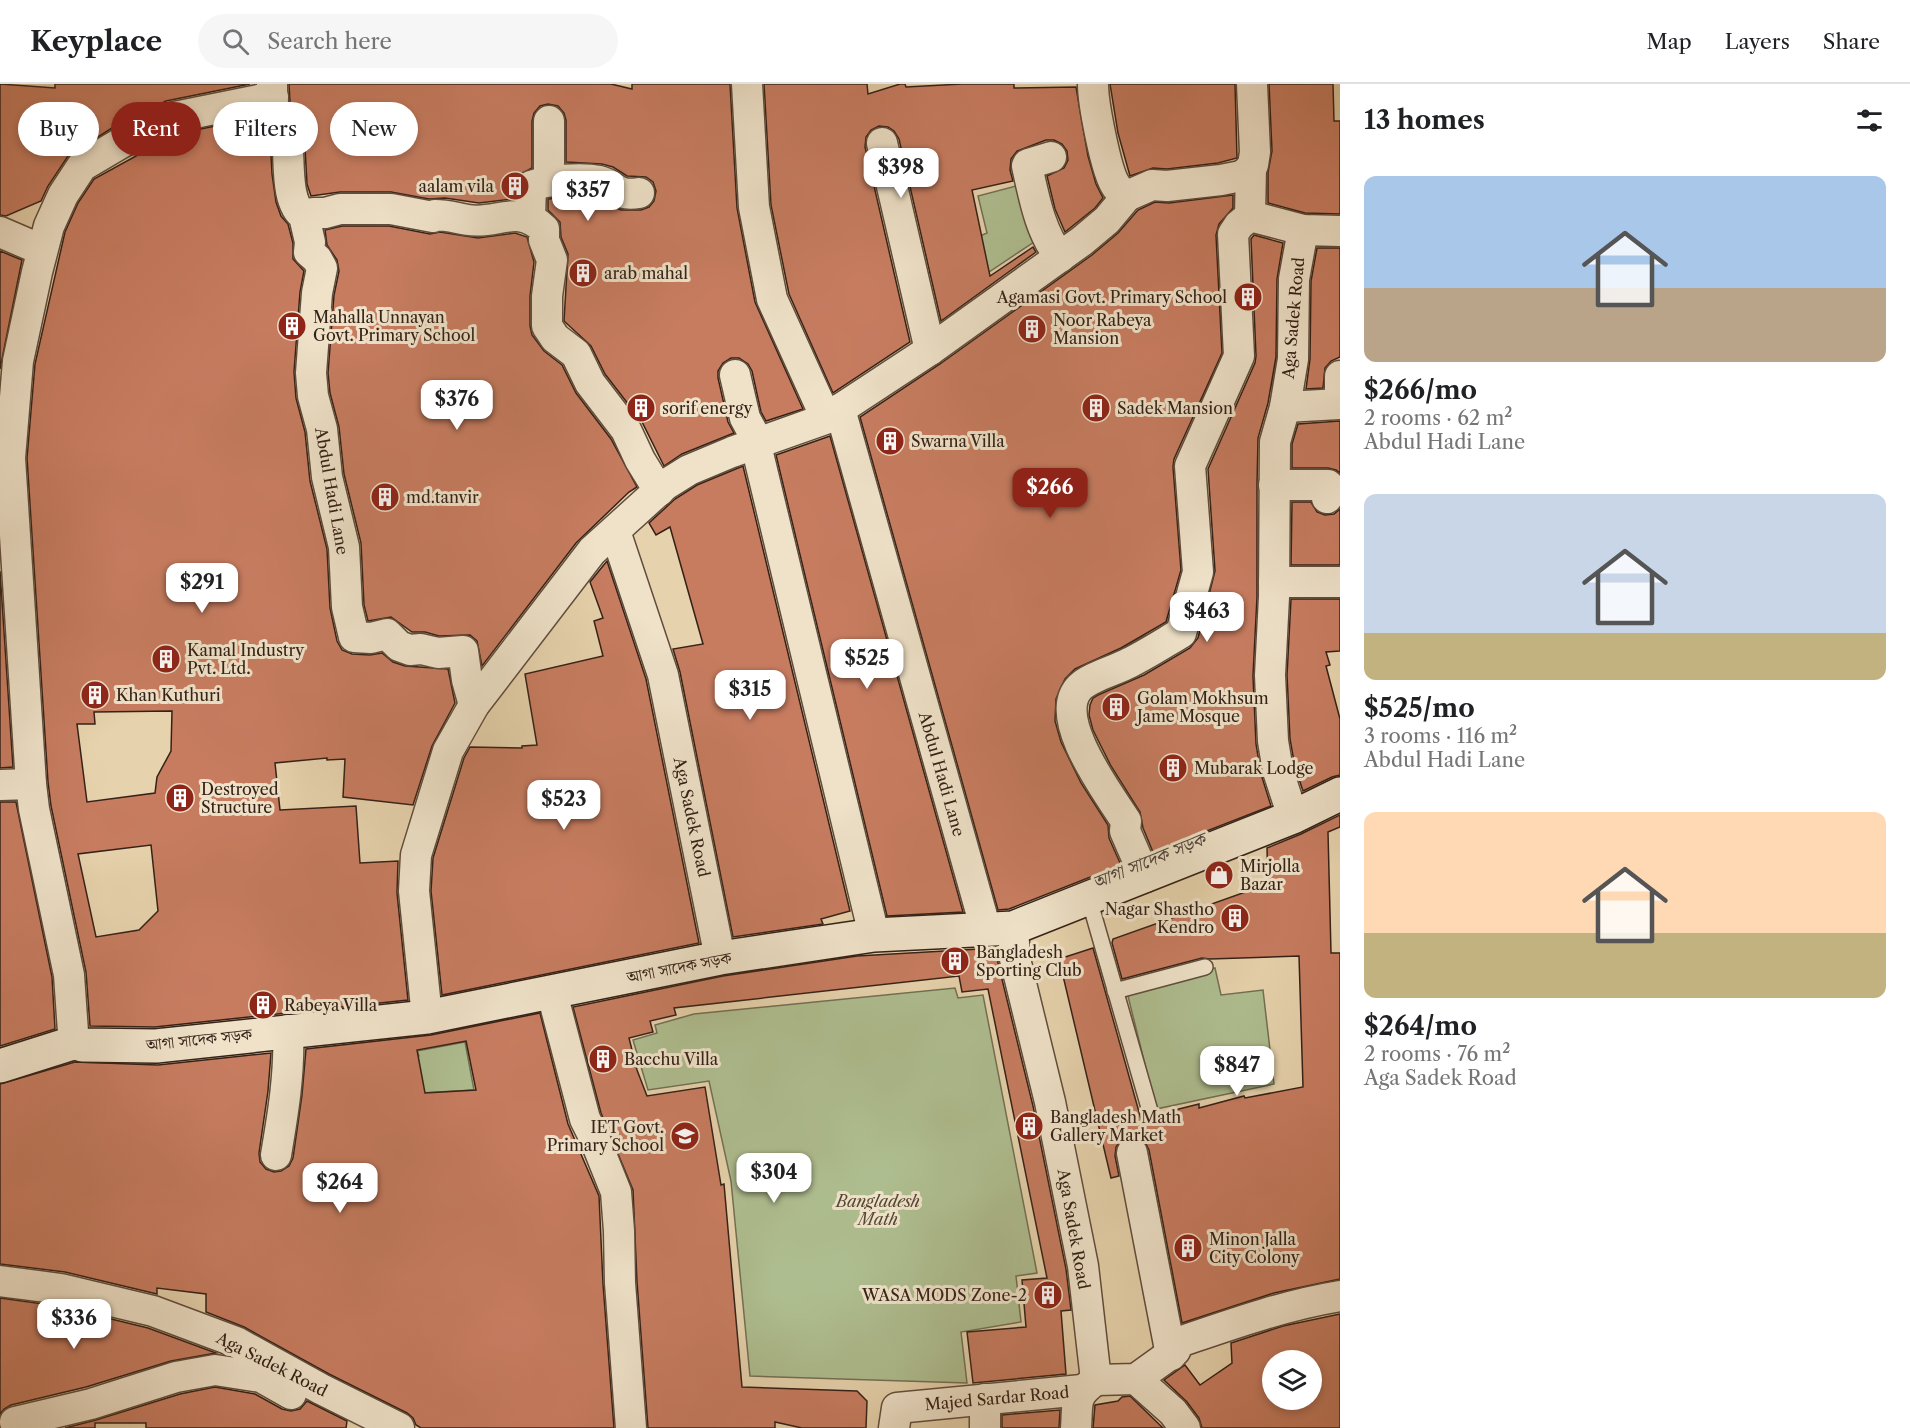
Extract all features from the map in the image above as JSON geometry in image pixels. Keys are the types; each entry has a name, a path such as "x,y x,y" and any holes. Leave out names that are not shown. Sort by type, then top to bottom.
{"street":[{"name":"Abdul Hadi Lane","path":"747,84 753,198 772,299 833,413 999,929"},
{"path":"1093,84 1093,100 1107,161 1116,186 1127,196"},
{"path":"1145,877 1125,831 1126,821 1085,758 1073,726 1072,699 1081,686 1129,664 1181,633 1198,572 1190,466 1239,356 1233,234 1239,225 1250,216 1251,168 1255,152 1252,84"},
{"name":"Abdul Hadi Lane","path":"272,89 274,109 285,124 287,166 293,200 299,213 304,216 310,242 309,252 322,268 317,293 311,373 313,396 322,429 327,477 344,548 350,628 354,637 371,638 387,634 399,646 410,650 421,649 438,653 463,651 467,680 474,705"},
{"path":"76,1042 73,1032 69,975 34,809 9,577 5,458 7,407 18,361 11,338 57,207 82,166 170,118 272,89"},
{"path":"547,181 549,121"},
{"path":"882,142 930,350"},
{"path":"1051,158 1027,166 1037,209 1050,245 1060,257"},
{"path":"427,1017 414,891 416,855 448,751 474,705 592,551 659,491 689,470 833,413 930,350 1060,257 1107,220 1127,196 1152,185 1203,182 1241,176 1251,168"},
{"path":"530,218 531,186 547,181 599,181 622,194 639,193"},
{"path":"304,216 340,208 373,208 392,209 433,218 435,214 468,220 515,216 530,218 544,229 544,240 552,260 547,296 547,326 555,338 576,354 590,383 626,430 640,460 659,491"},
{"path":"1250,216 1303,230 1340,231"},
{"name":"Aga Sadek Road","path":"1293,817 1278,771 1273,741 1270,675 1274,582 1275,442 1285,406 1293,359 1294,279 1303,230"},
{"path":"0,232 42,250"},
{"path":"735,375 745,418 757,444 874,935"},
{"path":"1285,406 1340,404 1340,376"},
{"path":"1274,485 1328,485 1327,498"},
{"name":"Aga Sadek Road","path":"615,531 663,675 720,958"},
{"path":"1274,582 1340,582"},
{"path":"0,785 32,784"},
{"name":"আগা সাদেক সড়ক","path":"0,1066 76,1042 82,1045 156,1046 288,1030 427,1017 720,958 874,935 999,929 1089,899 1145,877 1293,817 1340,794"},
{"name":"Aga Sadek Road","path":"999,929 1018,969 1050,1102 1083,1266 1089,1385 1078,1402 1077,1428"},
{"path":"552,993 585,1119 616,1192 620,1283 632,1428"},
{"path":"276,1155 283,1116 289,1048 288,1030"},
{"path":"1132,1153 1171,1355"},
{"name":"Aga Sadek Road","path":"0,1281 61,1289 153,1311 236,1342 399,1428"},
{"path":"1089,1385 1136,1379 1171,1355 1179,1342 1274,1311 1340,1296"},
{"path":"27,1422 176,1377 215,1370 261,1377 302,1401 327,1407 345,1401"},
{"path":"1136,1379 1173,1412 1185,1428"},
{"name":"Majed Sardar Road","path":"894,1428 897,1408 985,1413 1089,1385"}],"lane":[{"path":"1089,899 1150,1111"},
{"path":"1115,991 1204,967"}],"green space":[{"path":"1024,184 1040,238 983,276 973,239 987,233 978,196"},
{"path":"1215,968 1221,995 1263,990 1274,1084 1156,1109 1127,992"},
{"name":"Bangladesh Math","path":"955,988 958,998 983,995 1037,1273 1016,1276 1021,1322 961,1332 967,1383 750,1376 731,1181 709,1081 648,1090 633,1040 657,1033 655,1025 694,1014"},
{"path":"465,1042 474,1090 420,1093 411,1057 419,1056 417,1051"}],"building":[{"path":"0,84 55,88 55,84 250,84 164,102 111,102 111,129 99,136 99,102 18,102 18,156 68,156 41,201 6,216 0,215"},
{"path":"289,84 611,84 632,89 632,84 730,84 737,208 755,302 803,409 766,421 761,412 752,371 748,364 739,358 731,358 723,363 718,371 718,378 728,422 734,433 682,454 664,466 642,422 605,374 591,346 564,321 568,254 561,237 560,222 548,210 548,199 583,196 598,199 621,210 641,210 649,207 654,201 656,191 653,182 646,177 627,176 613,167 602,164 566,162 566,120 558,106 548,104 540,106 534,113 532,168 517,176 513,199 479,203 445,198 429,199 391,192 340,192 311,196 307,184 305,156 318,156 318,102 290,102"},
{"path":"764,84 867,84 868,94 900,84 905,84 906,87 1014,84 1014,88 1076,87 1088,156 1096,184 1103,198 1095,208 1065,232 1055,209 1047,176 1064,168 1068,160 1067,151 1062,144 1054,140 1046,140 1017,151 1011,159 1010,170 1013,181 972,190 990,276 1033,247 1036,252 941,321 899,139 888,127 879,126 871,130 866,137 865,147 910,342 833,393 789,294 771,205"},
{"path":"1110,84 1235,84 1237,158 1218,163 1167,169 1153,168 1130,176 1118,133"},
{"path":"1269,84 1333,84 1334,121 1340,121 1340,214 1305,213 1268,203 1268,172 1272,151"},
{"path":"213,126 213,156 271,156 276,202 281,216 288,224 293,243 293,259 304,271 300,292 294,372 296,398 305,432 310,481 327,549 330,608 337,641 342,650 352,654 382,653 393,662 405,666 448,669 455,703 432,746 413,805 343,797 345,759 327,760 327,758 275,763 280,810 356,806 360,863 398,861 397,893 408,1000 155,1027 90,1026 86,972 48,782 27,458 35,364 65,232 78,203 94,179 136,156 201,156 201,129","holes":["172,711 171,751 157,777 155,793 87,802 77,724 95,724 94,712","151,845 158,911 139,930 96,937 78,854"]},
{"path":"1233,195 1233,208 1219,224 1216,235 1222,353 1174,459 1181,570 1166,622 1121,648 1075,669 1065,679 1056,699 1055,721 1061,742 1081,783 1108,825 1109,838 1121,865 1009,909 998,910 860,417 940,364 1092,255 1118,233 1138,210 1155,202 1169,203"},
{"path":"342,226 389,226 430,234 440,232 478,238 515,233 527,237 534,262 530,296 532,335 544,351 562,365 576,393 611,439 637,487 576,543 482,666 477,641 470,635 439,636 425,632 412,632 391,617 368,621 364,605 361,543 344,474 339,427 330,393 328,373 334,295 339,271 337,260 327,245 325,230"},
{"path":"1254,235 1283,243 1277,279 1276,357 1268,403 1258,438 1257,484 1257,597 1253,676 1256,744 1261,774 1271,806 1153,852 1143,828 1140,812 1111,766 1093,730 1089,715 1090,705 1093,698 1144,675 1190,648 1198,638 1215,571 1208,469 1255,363 1256,356 1251,239"},
{"path":"1317,248 1340,248 1340,357 1331,361 1325,368 1323,388 1306,389 1310,359 1311,281"},
{"path":"0,251 22,260 0,369"},
{"path":"1340,421 1340,473 1328,468 1292,468 1292,444 1298,424"},
{"path":"830,436 963,912 887,916 776,455"},
{"path":"743,466 850,911 821,919 823,924 733,937 680,672 673,649 703,644 670,527 656,535 649,523 675,499 697,485"},
{"path":"1292,502 1311,502 1317,512 1325,515 1334,514 1340,509 1340,565 1291,565"},
{"path":"607,561 646,679 699,943 442,995 431,891 433,858 464,758 470,747 522,748 522,746 537,745 525,674 603,656 594,621 603,618 590,582"},
{"path":"0,571 13,767 0,768"},
{"path":"1291,599 1340,599 1340,651 1326,652 1330,665 1326,666 1340,719 1340,775 1303,791 1295,767 1290,739 1287,675"},
{"path":"0,802 16,802 52,977 55,1029 0,1046"},
{"path":"1340,815 1340,827 1328,832 1331,953 1340,953 1340,1279 1274,1293 1182,1323 1149,1150 1145,1142 1138,1137 1129,1136 1121,1140 1116,1147 1115,1156 1119,1176 1111,1178 1059,959 1093,948 1141,1119 1152,1120 1159,1114 1199,1104 1199,1108 1244,1096 1245,1098 1303,1087 1299,956 1202,958 1122,979 1112,943 1113,939 1268,884 1267,848"},
{"path":"997,948 998,963 1033,1106 1066,1269 1071,1310 1061,1311 1066,1374 973,1383 967,1332 1026,1327 1022,1280 1047,1278 988,989 962,992 959,976 674,1008 676,1015 650,1021 653,1032 629,1038 637,1070 647,1096 705,1087 721,1185 724,1184 742,1387 857,1391 867,1401 866,1428 802,1428 775,1422 775,1428 648,1428 633,1190 601,1113 573,1007 723,976 857,956"},
{"path":"540,1013 568,1124 599,1196 614,1428 421,1428 407,1413 329,1374 244,1327 206,1312 206,1294 157,1288 157,1294 65,1272 0,1264 0,1084 75,1062 158,1065 271,1053 259,1153 260,1162 266,1169 274,1172 289,1166 293,1158 306,1049 431,1035","holes":["466,1041 476,1090 425,1093 417,1050"]},
{"path":"0,1298 58,1306 148,1328 216,1353 171,1361 86,1387 11,1405 0,1414"},
{"path":"1340,1314 1340,1428 1202,1428 1199,1418 1187,1402 1164,1380 1185,1365 1200,1385 1232,1363 1231,1343 1283,1326"},
{"path":"215,1387 255,1394 282,1409 291,1411 300,1409 307,1401 347,1421 346,1428 146,1428 146,1423 95,1423 95,1428 65,1428 180,1394"},
{"path":"1130,1396 1163,1428 1093,1428 1095,1405 1118,1401 1122,1397"},
{"path":"1060,1410 1059,1428 1002,1428 1002,1415"}],"waterway":[{"path":"1285,213 1317,213"},
{"path":"1218,320 1223,290"},
{"path":"1273,355 1275,386"},
{"path":"1203,406 1209,376"},
{"path":"1121,655 1142,632"}],"place":[{"name":"aalam vila","path":"515,186"},
{"name":"arab mahal","path":"583,273"},
{"name":"Agamasi Govt. Primary School","path":"1248,297"},
{"name":"Mahalla Unnayan Govt. Primary School","path":"292,326"},
{"name":"Noor Rabeya Mansion","path":"1032,329"},
{"name":"sorif energy","path":"641,408"},
{"name":"Sadek Mansion","path":"1096,408"},
{"name":"Swarna Villa","path":"890,441"},
{"name":"md.tanvir","path":"385,497"},
{"name":"Kamal Industry Pvt. Ltd.","path":"166,659"},
{"name":"Khan Kuthuri","path":"95,695"},
{"name":"Golam Mokhsum Jame Mosque","path":"1116,707"},
{"name":"Mubarak Lodge","path":"1173,768"},
{"name":"Destroyed Structure","path":"180,798"},
{"name":"Mirjolla Bazar","path":"1219,875"},
{"name":"Nagar Shastho Kendro","path":"1235,918"},
{"name":"Bangladesh Sporting Club","path":"955,961"},
{"name":"Rabeya Villa","path":"263,1005"},
{"name":"Bacchu Villa","path":"603,1059"},
{"name":"Bangladesh Math Gallery Market","path":"1029,1126"},
{"name":"IET Govt. Primary School","path":"685,1136"},
{"name":"Minon Jalla City Colony","path":"1188,1248"},
{"name":"WASA MODS Zone-2","path":"1048,1295"}]}
